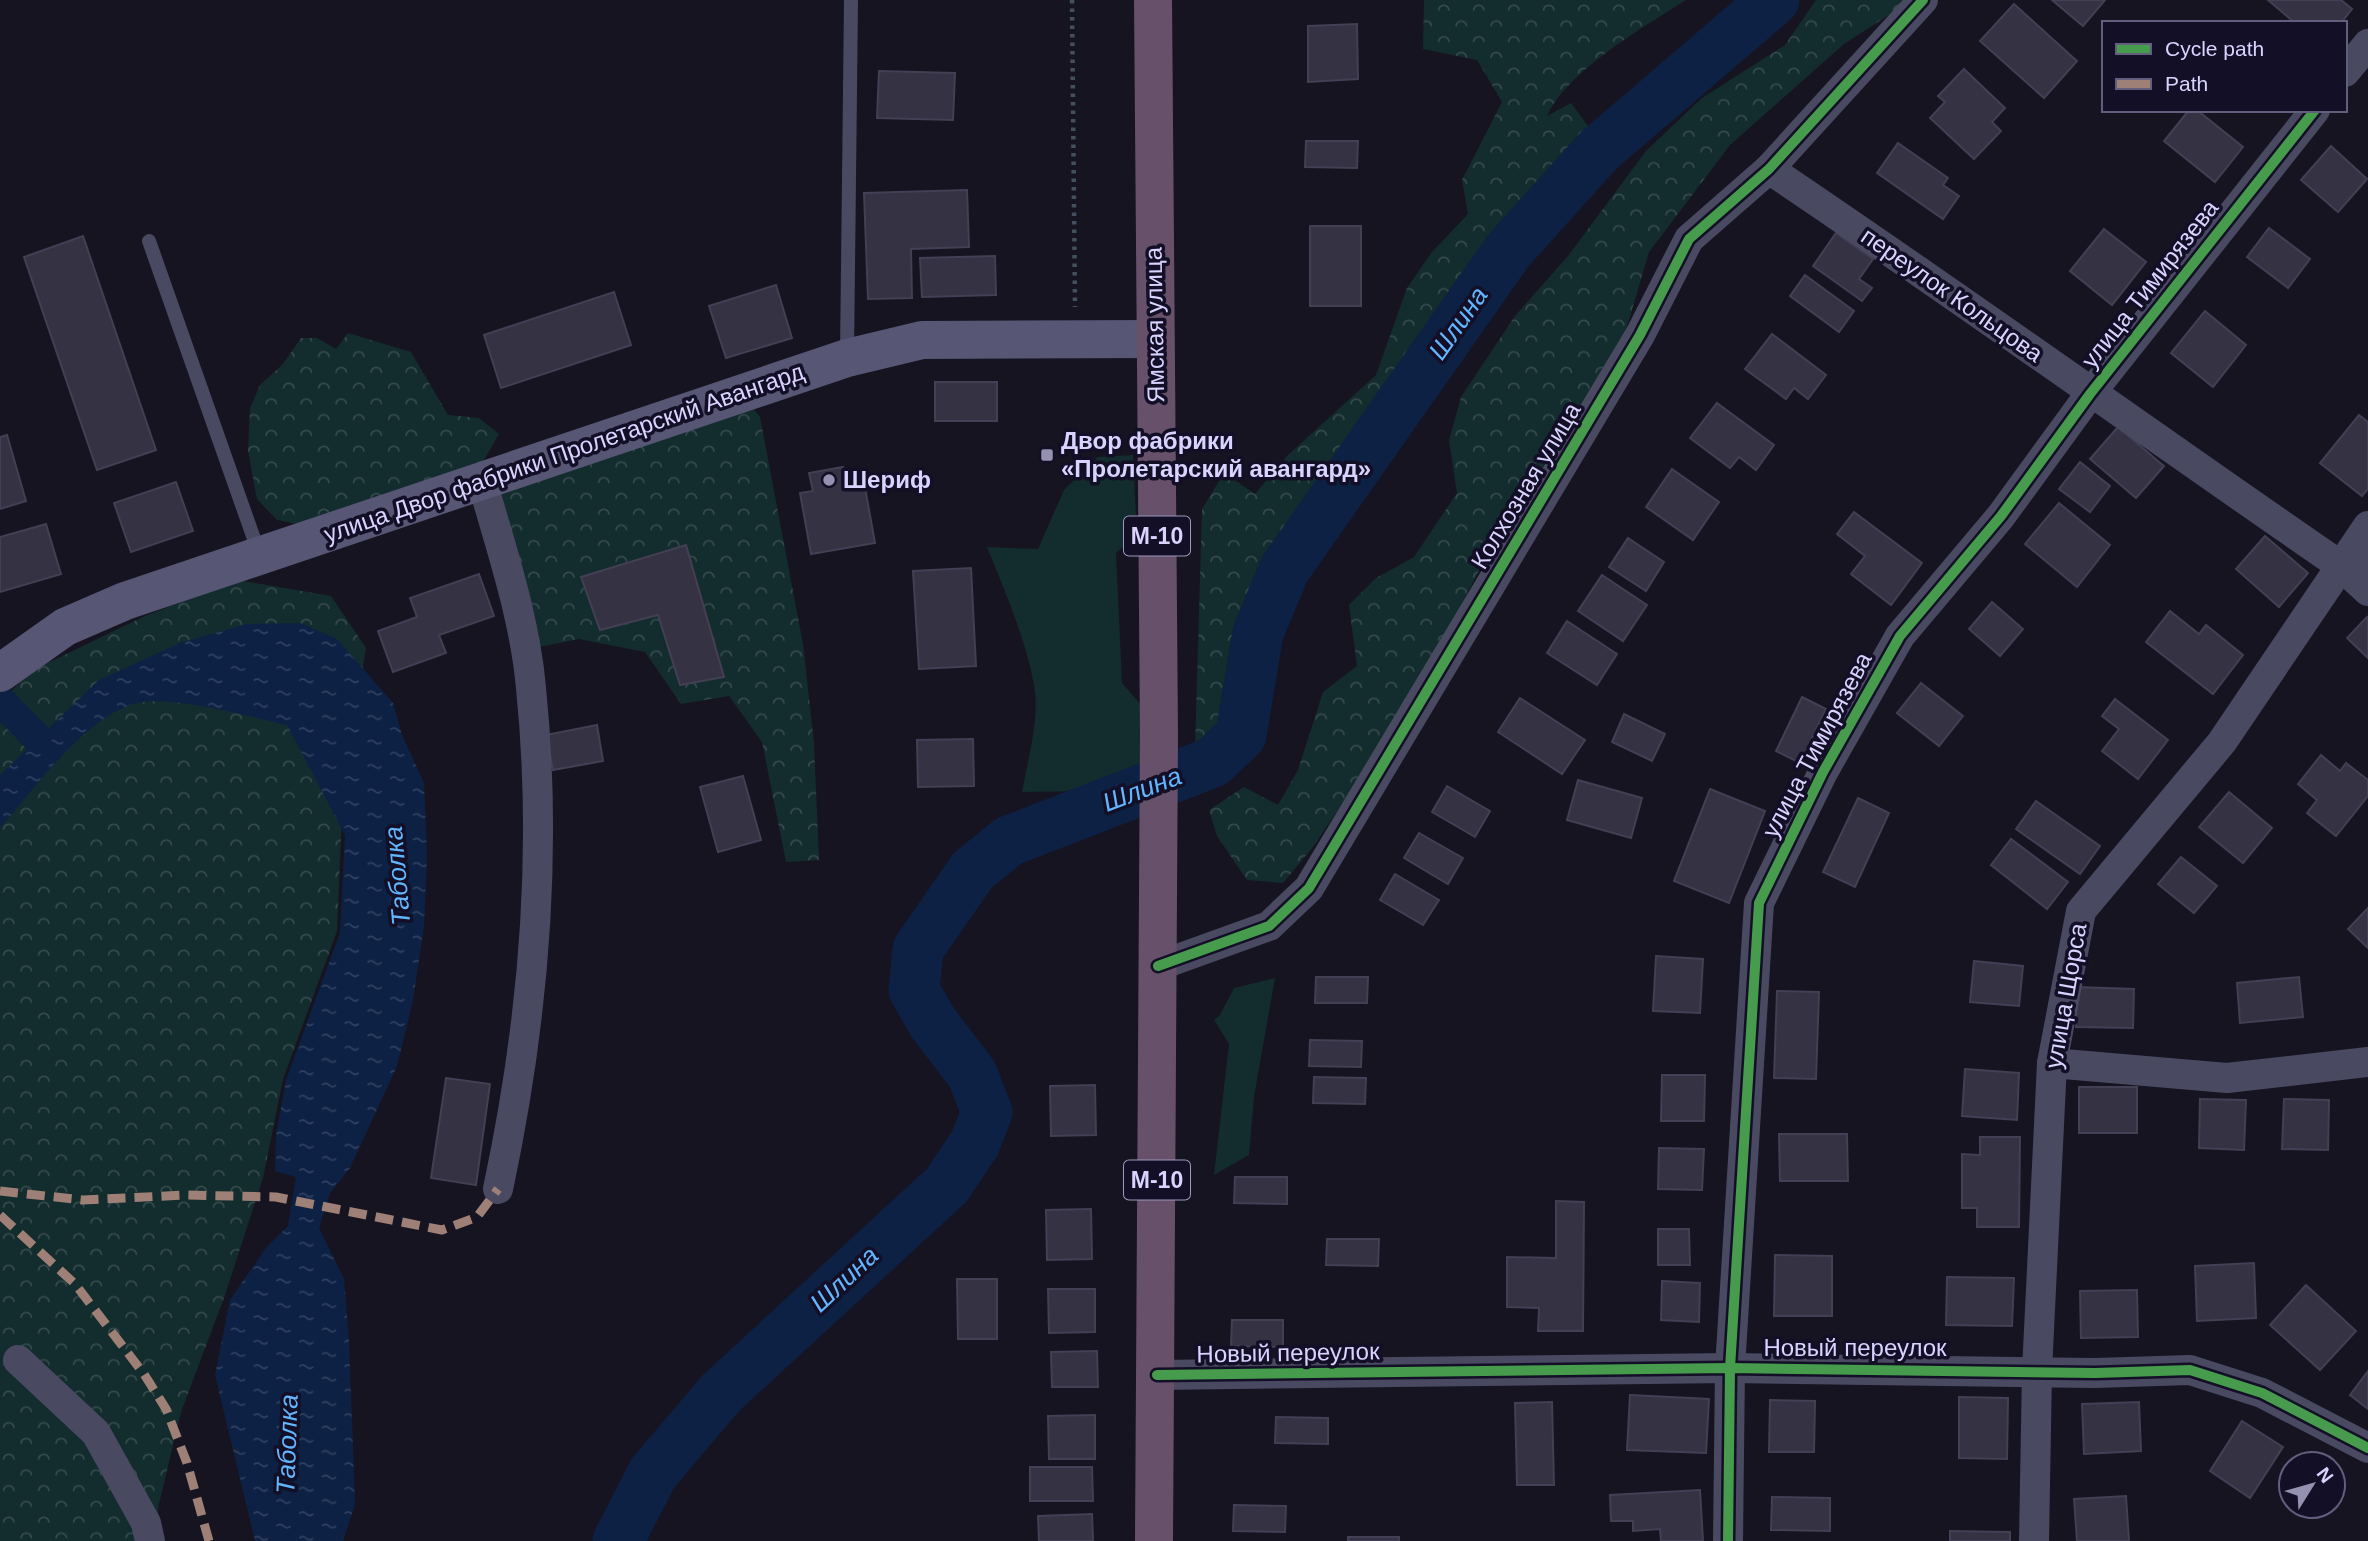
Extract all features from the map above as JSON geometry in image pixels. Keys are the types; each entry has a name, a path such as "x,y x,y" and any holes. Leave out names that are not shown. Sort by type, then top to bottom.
{"highway":[{"name":"Ямская улица","path":"1153,0 1159,733 1158,966"},
{"name":"М-10","path":"1154,1541 1158,966"}],"street":[{"name":"Колхозная улица","path":"1158,966 1269,926 1309,888 1640,335 1689,240 1769,169 1923,0"},
{"path":"2347,70 2368,44"},
{"name":"улица Тимирязева","path":"1728,1541 1730,1368 1759,903 1823,772 1900,636 2001,516 2090,394 2313,112"},
{"name":"переулок Кольцова","path":"1769,169 1933,279 2090,394 2354,566 2368,592"},
{"name":"улица Двор фабрики Пролетарский Авангард","path":"0,673 65,627 125,601 847,358 922,340 1155,339"},
{"path":"482,481 501,546 531,685 538,788 539,867 533,957 513,1119 498,1189"},
{"name":"улица Щорса","path":"2034,1541 2037,1371 2052,1063 2081,911 2222,742 2354,566 2368,526"},
{"path":"2052,1063 2227,1078 2368,1062"},
{"path":"18,1360 96,1433 146,1523 150,1541"},
{"name":"Новый переулок","path":"1157,1375 1730,1368 2095,1373 2190,1370 2262,1393 2368,1448"}],"lane":[{"path":"847,358 851,0"},
{"path":"149,241 260,556"}],"path":[{"path":"1072,0 1075,339"}],"green space":[{"path":"1424,0 1686,0 1629,36 1589,66 1557,99 1547,116 1571,103 1591,130 1523,209 1453,302 1399,385 1284,543 1250,597 1233,730 1195,749 1202,509 1224,473 1255,494 1288,455 1376,375 1407,288 1432,252 1468,214 1462,180 1502,102 1477,60 1423,49"},
{"path":"1816,0 1903,0 1892,13 1844,44 1730,145 1649,252 1619,354 1482,565 1430,665 1364,771 1313,847 1283,883 1247,880 1217,836 1209,810 1244,787 1278,805 1298,770 1323,692 1357,666 1349,605 1376,578 1414,557 1457,493 1449,440 1461,397 1515,316 1568,256 1646,151 1702,98 1785,45"},
{"path":"348,333 411,352 448,415 479,418 499,434 480,467 297,524 277,520 257,499 248,451 250,408 260,385 282,365 301,338 317,338 336,349"},
{"path":"752,407 760,417 803,644 814,743 819,860 786,862 762,742 729,696 681,704 645,652 579,639 534,648 495,494"},
{"path":"1133,455 1137,535 1116,553 1122,683 1143,707 1140,771 1100,791 1022,792 1036,711 1034,685 1020,633 987,547 1038,549 1064,490 1098,457"},
{"path":"238,580 331,596 366,648 343,791 337,931 283,1079 263,1178 224,1298 181,1412 158,1508 156,1541 0,1541 0,702 31,671 145,616"},
{"path":"1275,978 1254,1097 1249,1155 1214,1175 1229,1044 1214,1020 1220,1015 1234,988"}],"water":[{"name":"Таболка","path":"300,623 337,639 393,703 402,735 424,783 427,855 424,926 413,1000 397,1066 350,1168 330,1193 319,1228 344,1279 355,1504 343,1541 255,1541 215,1375 230,1300 266,1248 288,1226 296,1177 275,1171 276,1135 286,1080 340,933 345,835 287,725 209,707 148,701 114,712 60,757 0,828 0,775 99,680 180,643 247,624"}],"building":[{"path":"2052,0 2105,0 2083,26"},
{"path":"2268,0 2341,0 2352,9 2343,21 2293,21"},
{"path":"2014,4 2077,61 2044,98 1980,41"},
{"path":"1357,24 1358,79 1308,82 1308,26"},
{"path":"1964,69 2005,108 1992,122 2001,131 1974,159 1930,118 1945,102 1938,96"},
{"path":"879,71 955,73 953,120 877,118"},
{"path":"2187,112 2199,112 2243,147 2215,182 2164,141"},
{"path":"1306,141 1358,141 1357,168 1305,167"},
{"path":"1898,143 1948,178 1943,185 1959,196 1943,219 1877,173"},
{"path":"2331,146 2367,179 2338,212 2301,180"},
{"path":"967,190 969,247 911,249 912,298 868,299 864,193"},
{"path":"1310,226 1361,226 1361,306 1310,306"},
{"path":"2269,228 2310,259 2288,288 2247,257"},
{"path":"2104,229 2146,262 2112,305 2070,271"},
{"path":"1836,233 1873,259 1859,279 1872,288 1862,301 1813,266"},
{"path":"83,236 156,450 97,470 24,257"},
{"path":"995,256 996,295 922,297 920,258"},
{"path":"1805,275 1854,311 1839,332 1790,296"},
{"path":"776,285 792,338 726,358 709,306"},
{"path":"614,292 631,345 501,388 484,335"},
{"path":"2205,311 2246,345 2213,387 2171,353"},
{"path":"1772,334 1826,375 1808,399 1794,388 1786,399 1745,369"},
{"path":"935,382 997,382 997,421 935,421"},
{"path":"1717,403 1774,445 1756,470 1739,457 1730,468 1690,438"},
{"path":"2359,415 2368,422 2368,489 2362,496 2320,463"},
{"path":"2118,427 2164,466 2136,498 2090,459"},
{"path":"7,435 26,501 0,509 0,437"},
{"path":"2080,462 2110,486 2090,512 2059,489"},
{"path":"843,467 846,485 864,482 875,543 811,554 800,493 813,491 809,473"},
{"path":"1672,469 1719,502 1693,540 1646,507"},
{"path":"176,482 193,531 131,552 114,503"},
{"path":"2059,503 2110,545 2077,587 2025,544"},
{"path":"1854,512 1922,563 1891,605 1851,574 1865,556 1837,534"},
{"path":"46,524 61,574 0,592 0,537"},
{"path":"2265,536 2308,573 2279,607 2236,569"},
{"path":"1628,538 1664,562 1646,591 1609,567"},
{"path":"686,545 724,677 680,685 658,615 600,630 581,577"},
{"path":"971,568 976,666 919,669 913,571"},
{"path":"479,574 494,616 439,635 446,653 393,672 378,631 417,617 410,598"},
{"path":"1602,575 1647,605 1623,641 1578,611"},
{"path":"1992,602 2023,629 2000,656 1969,629"},
{"path":"2170,611 2199,634 2206,625 2243,655 2213,694 2146,642"},
{"path":"2367,617 2368,619 2368,658 2347,638"},
{"path":"1567,621 1617,654 1597,685 1547,653"},
{"path":"1921,683 1963,716 1939,746 1897,713"},
{"path":"1802,697 1826,709 1800,763 1776,751"},
{"path":"1520,698 1585,740 1562,774 1498,732"},
{"path":"2115,699 2168,740 2138,779 2102,751 2119,729 2102,716"},
{"path":"1624,714 1665,734 1652,761 1612,742"},
{"path":"597,725 603,761 553,770 546,735"},
{"path":"973,739 974,786 918,787 917,740"},
{"path":"2321,755 2340,771 2346,763 2368,780 2368,796 2336,836 2307,813 2317,800 2298,784"},
{"path":"743,776 761,840 718,852 700,787"},
{"path":"1578,780 1642,798 1631,838 1567,820"},
{"path":"1447,786 1490,811 1475,837 1432,812"},
{"path":"1710,789 1765,811 1729,903 1674,881"},
{"path":"2229,792 2272,828 2243,863 2199,827"},
{"path":"1858,798 1889,813 1855,887 1823,872"},
{"path":"2036,801 2100,846 2080,874 2016,829"},
{"path":"1419,833 1463,858 1448,884 1404,858"},
{"path":"2011,839 2068,882 2047,909 1991,865"},
{"path":"2181,857 2217,886 2194,913 2158,884"},
{"path":"1395,874 1439,900 1423,925 1380,900"},
{"path":"2368,908 2368,948 2348,929"},
{"path":"1656,956 1703,959 1700,1013 1653,1011"},
{"path":"1974,961 2023,966 2019,1006 1970,1002"},
{"path":"1316,977 1368,977 1367,1003 1315,1003"},
{"path":"2299,977 2303,1017 2240,1023 2237,983"},
{"path":"2077,987 2134,989 2133,1028 2076,1027"},
{"path":"1777,991 1819,992 1816,1079 1774,1078"},
{"path":"1310,1040 1362,1041 1361,1067 1309,1066"},
{"path":"1965,1069 2019,1073 2017,1120 1962,1116"},
{"path":"1662,1075 1705,1075 1704,1121 1661,1121"},
{"path":"1314,1077 1366,1078 1365,1104 1313,1103"},
{"path":"446,1078 490,1084 476,1185 431,1178"},
{"path":"1095,1085 1096,1135 1051,1136 1050,1086"},
{"path":"2079,1087 2137,1087 2137,1133 2079,1133"},
{"path":"2200,1099 2246,1100 2244,1150 2199,1148"},
{"path":"2284,1099 2329,1100 2328,1150 2282,1149"},
{"path":"1779,1134 1847,1134 1848,1181 1780,1181"},
{"path":"1980,1137 2020,1137 2019,1227 1977,1227 1977,1208 1962,1208 1962,1154 1980,1155"},
{"path":"1659,1148 1704,1149 1702,1190 1658,1189"},
{"path":"1235,1177 1287,1177 1287,1204 1234,1203"},
{"path":"1556,1201 1584,1202 1583,1331 1538,1331 1539,1308 1507,1307 1507,1257 1556,1258"},
{"path":"1091,1209 1092,1259 1047,1260 1046,1210"},
{"path":"1658,1229 1689,1229 1690,1265 1658,1265"},
{"path":"1327,1239 1379,1239 1378,1266 1326,1265"},
{"path":"1775,1255 1832,1256 1832,1316 1774,1316"},
{"path":"2254,1263 2256,1318 2197,1321 2195,1266"},
{"path":"1947,1277 2014,1278 2012,1326 1946,1325"},
{"path":"957,1279 997,1279 997,1339 958,1339"},
{"path":"1662,1281 1700,1283 1699,1322 1661,1320"},
{"path":"2306,1285 2356,1331 2320,1370 2270,1325"},
{"path":"1048,1289 1095,1289 1095,1332 1049,1333"},
{"path":"2137,1290 2138,1337 2081,1338 2080,1291"},
{"path":"1232,1320 1283,1320 1283,1347 1231,1346"},
{"path":"1097,1351 1098,1387 1052,1387 1051,1352"},
{"path":"2368,1371 2368,1409 2350,1395"},
{"path":"1630,1395 1709,1399 1706,1453 1627,1450"},
{"path":"1959,1397 2008,1398 2007,1459 1959,1458"},
{"path":"1770,1400 1815,1401 1814,1452 1769,1452"},
{"path":"1552,1402 1554,1485 1517,1485 1515,1403"},
{"path":"2139,1402 2141,1451 2084,1454 2082,1404"},
{"path":"1095,1415 1095,1459 1049,1459 1048,1416"},
{"path":"1276,1417 1328,1418 1328,1444 1275,1443"},
{"path":"2242,1421 2283,1447 2277,1450 2277,1456 2250,1498 2210,1471"},
{"path":"1030,1467 1092,1467 1093,1501 1030,1501"},
{"path":"1700,1490 1703,1541 1661,1541 1660,1529 1633,1531 1633,1521 1611,1521 1610,1495"},
{"path":"2126,1496 2129,1541 2077,1541 2074,1499"},
{"path":"1772,1497 1830,1498 1830,1531 1771,1530"},
{"path":"1234,1505 1286,1506 1285,1532 1233,1531"},
{"path":"1092,1514 1093,1541 1039,1541 1038,1516"},
{"path":"1950,1531 2010,1532 2010,1541 1950,1541"},
{"path":"1348,1537 1399,1537 1399,1541 1348,1541"}],"waterway":[{"name":"Шлина","path":"618,1541 653,1473 721,1393 947,1185 975,1143 987,1112 972,1074 933,1023 914,990 918,949 973,870 1009,841 1213,762 1241,735 1258,633 1284,570 1508,251 1599,150 1774,0"},
{"path":"3,703 37,738"}],"marked path":[{"path":"0,1191 83,1200 186,1195 276,1197 442,1230 477,1217 498,1189"},
{"path":"0,1215 75,1284 144,1374 166,1409 187,1463 209,1541"}],"cycle path":[{"path":"1158,966 1269,926 1309,888 1640,335 1689,239 1769,169 1923,0"},
{"path":"1728,1541 1730,1368 1759,903 1823,772 1900,636 2001,516 2090,394 2313,112"},
{"path":"1157,1375 1730,1368 2095,1373 2190,1370 2262,1393 2368,1448"}],"place":[{"name":"Двор фабрики «Пролетарский авангард»","path":"1047,455"},
{"name":"Шериф","path":"829,480"}]}
